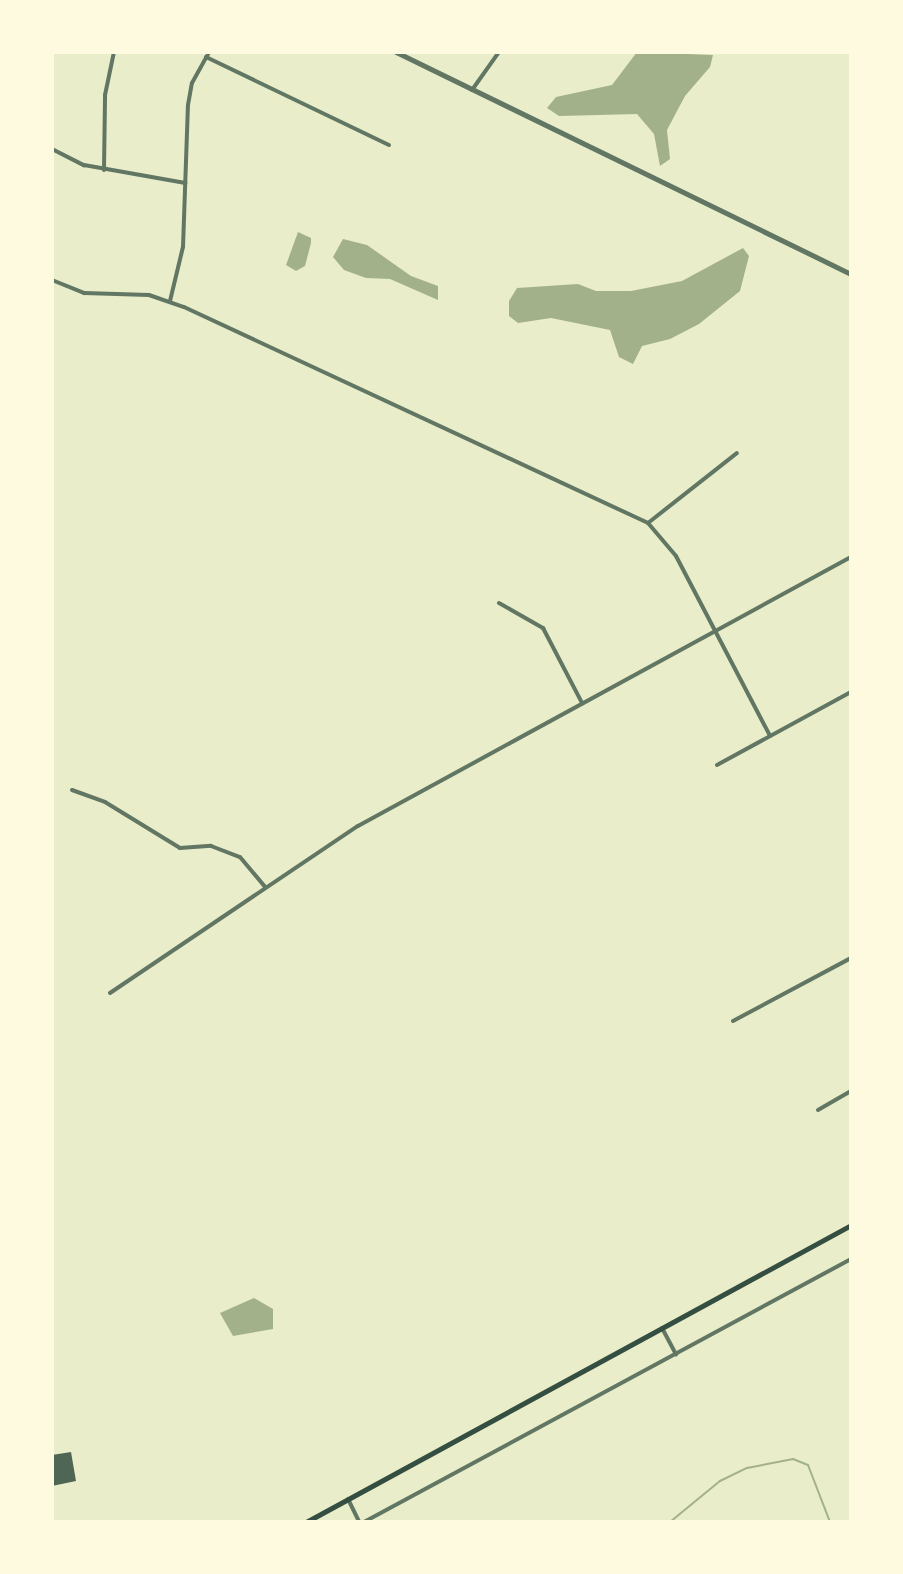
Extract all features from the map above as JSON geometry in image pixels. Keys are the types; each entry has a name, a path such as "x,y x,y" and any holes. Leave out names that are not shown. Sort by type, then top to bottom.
{"main road":[{"path":"306,1522 851,1225"}],"street":[{"path":"104,170 105,95 114,52"},
{"path":"396,52 851,274"},
{"path":"472,90 499,52"},
{"path":"170,301 183,247 188,105 192,83 208,55 389,145"},
{"path":"52,149 104,170 185,183"},
{"path":"52,280 84,293 149,295 170,301 648,523 676,556 770,736"},
{"path":"648,523 737,453"},
{"path":"110,993 358,826 851,557"},
{"path":"499,603 543,628 582,703"},
{"path":"717,765 851,692"},
{"path":"72,790 105,802 180,848 211,846 240,857 265,887"},
{"path":"733,1021 851,958"},
{"path":"818,1110 851,1091"},
{"path":"348,1499 361,1522 851,1259"},
{"path":"662,1328 676,1354"}],"shaded area":[{"path":"637,52 713,55 710,67 685,96 667,130 670,159 660,166 654,134 637,114 559,116 547,108 556,97 612,85"},
{"path":"298,232 311,238 311,243 305,266 296,271 286,265"},
{"path":"343,239 367,245 411,276 438,286 438,300 390,279 366,278 344,270 333,257"},
{"path":"743,248 749,256 740,291 699,324 670,339 642,346 633,364 619,357 610,330 551,318 518,323 509,316 509,301 517,288 578,284 596,291 631,291 682,281"},
{"path":"254,1298 273,1309 273,1329 233,1336 220,1313"}],"building":[{"path":"71,1452 76,1481 52,1486 52,1455"}],"waterway":[{"path":"670,1522 720,1481 747,1468 793,1459 808,1465 830,1522"}]}
